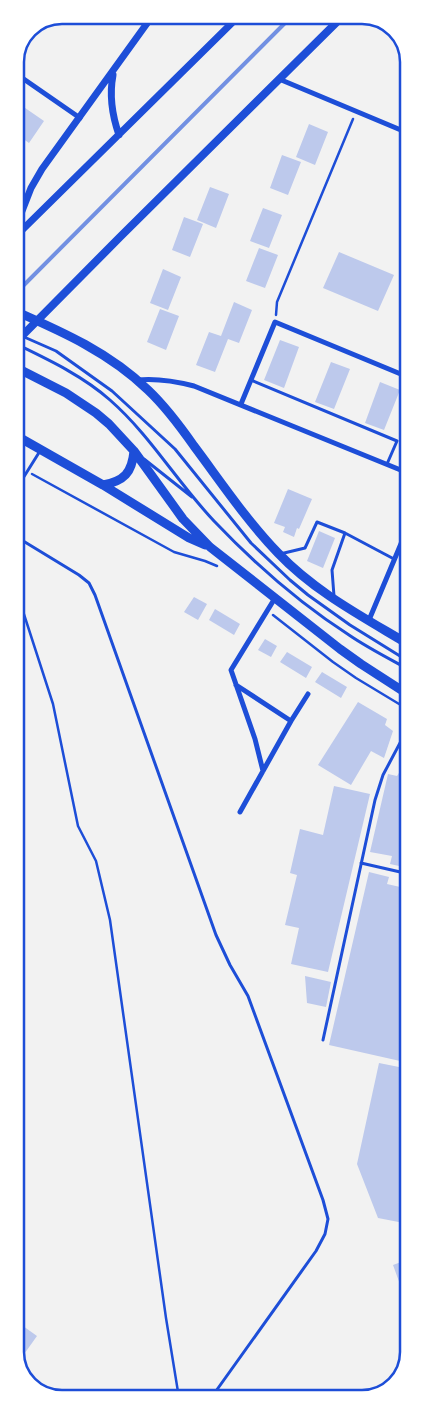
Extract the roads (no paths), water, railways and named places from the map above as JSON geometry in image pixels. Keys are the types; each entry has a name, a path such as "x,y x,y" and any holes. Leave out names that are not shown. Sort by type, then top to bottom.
{"main road":[{"path":"24,330 37,321 335,24"},
{"path":"24,315 95,349 137,380 170,414 245,514 279,554 305,578 334,599 400,639"},
{"path":"24,372 66,393 109,424 134,451 183,519 210,547 361,664 400,690"},
{"path":"24,440 103,485 189,538 210,547"},
{"path":"103,485 126,476 131,466 134,451"}],"street":[{"path":"24,206 42,169 147,24"},
{"path":"24,227 231,24"},
{"path":"114,70 111,96 112,110 119,135"},
{"path":"24,79 80,118"},
{"path":"279,79 400,130"},
{"path":"241,404 276,322 400,374"},
{"path":"137,380 165,380 194,386 400,470"},
{"path":"369,620 400,547"},
{"path":"263,772 255,739 231,670 275,598"},
{"path":"236,684 291,721"},
{"path":"240,812 308,694"}],"lane":[{"path":"24,336 56,351 112,390 175,449 252,542 290,580 350,625 400,656"},
{"path":"24,348 86,382 109,399 144,435 198,502 247,554 294,596 349,636 400,665"},
{"path":"251,380 397,441 387,464"},
{"path":"24,478 41,450"},
{"path":"134,451 198,502"},
{"path":"279,554 305,548 317,522 345,533 395,559"},
{"path":"334,599 332,570 345,533"},
{"path":"24,541 80,575 89,583 95,595 216,935 230,965 248,996 323,1200 328,1219 325,1234 316,1250 217,1390"},
{"path":"323,1040 375,800 382,775 400,741"},
{"path":"361,863 400,872"}],"railway":[{"path":"24,285 284,24"}]}
